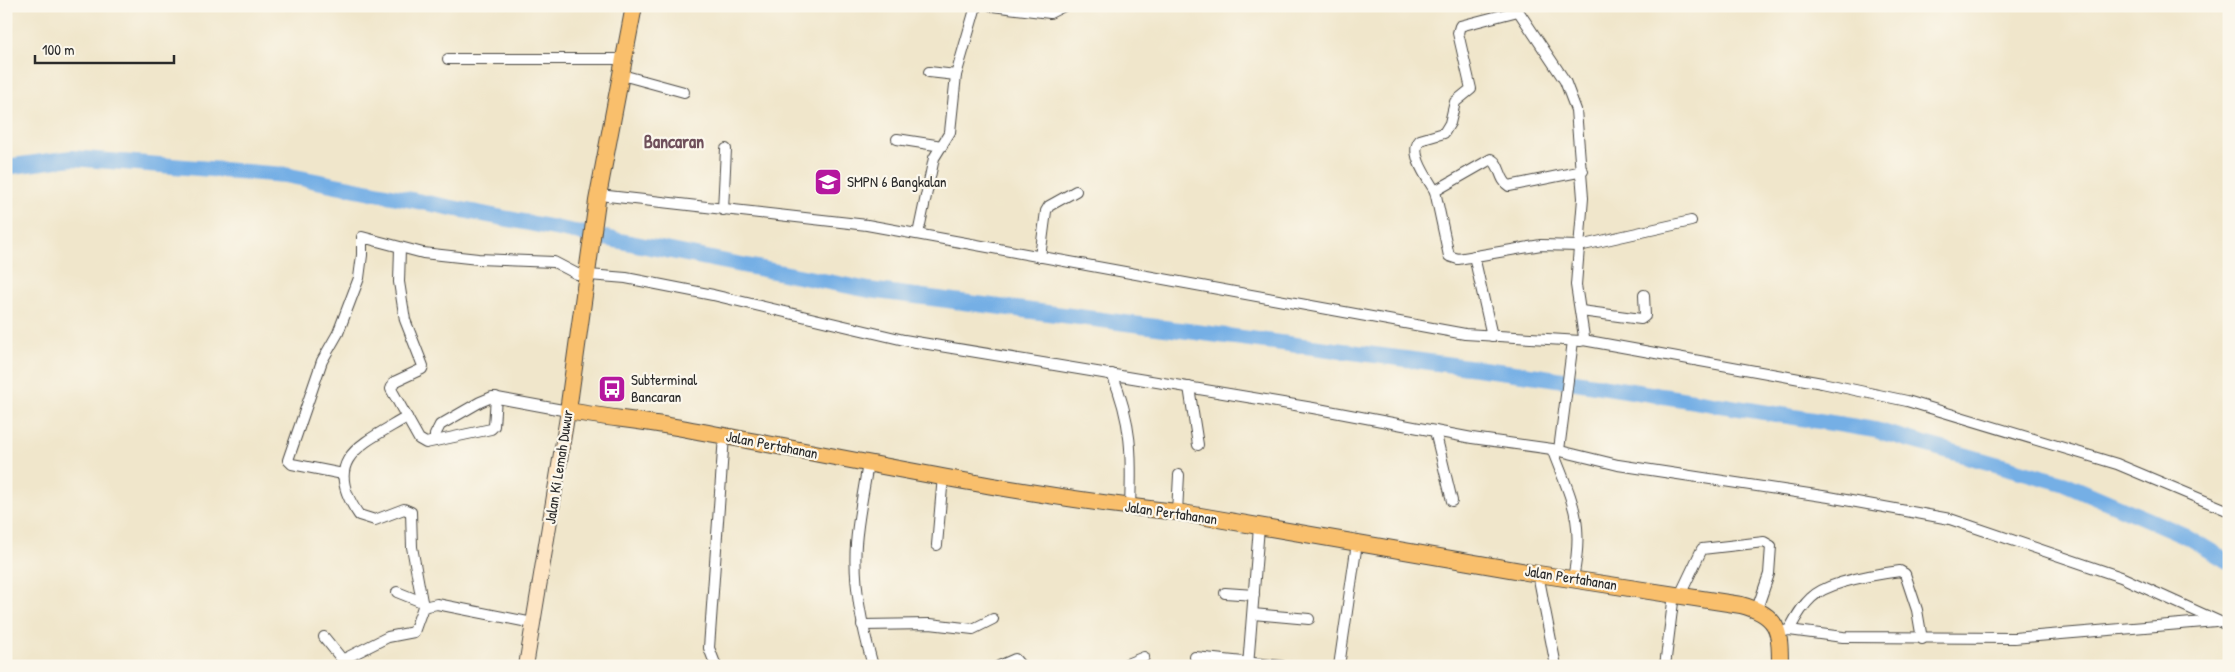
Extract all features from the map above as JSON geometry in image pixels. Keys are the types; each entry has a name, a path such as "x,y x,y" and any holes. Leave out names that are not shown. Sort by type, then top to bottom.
{"highway":[{"name":"Jalan Ki Lemah Duwur","path":"568,411 598,198 634,6"},
{"name":"Jalan Pertahanan","path":"568,411 724,436 868,463 1130,507 1177,512 1357,544 1757,609 1780,627"},
{"path":"1780,627 1780,666"}],"main road":[{"name":"Jalan Ki Lemah Duwur","path":"526,666 568,411"}],"street":[{"path":"918,234 934,158 950,132 956,75 976,6"},
{"path":"992,6 1050,13 1064,6"},
{"path":"1574,578 1579,552 1576,512 1555,450 1567,400 1573,353 1578,340 1581,311 1576,285 1579,246 1582,219 1582,171 1576,110 1565,81 1516,9 1460,26 1458,33 1471,89 1455,102 1450,123 1444,133 1420,140 1416,149 1418,161 1435,191 1449,256 1458,259 1541,245 1579,246 1691,221"},
{"path":"448,58 623,67 684,92"},
{"path":"929,72 956,75"},
{"path":"897,140 942,146"},
{"path":"723,210 726,149"},
{"path":"1435,191 1491,159 1495,161 1505,184 1509,186 1582,171"},
{"path":"1040,257 1046,211 1049,206 1076,191"},
{"path":"598,198 867,225 1464,334 1578,340 1822,383 1907,401 2117,464 2229,511"},
{"path":"343,474 292,464 288,460 322,361 338,332 359,278 362,237 423,253 478,259 554,262 566,266 576,274 588,272 713,295 904,340 1555,450 1618,465 1828,497 1950,519 2121,578 2229,626"},
{"path":"400,248 399,282 405,320 423,366 422,369 392,385 391,389 422,442 491,429 494,426 496,397"},
{"path":"1474,256 1492,336"},
{"path":"1581,311 1641,319 1645,316 1644,295"},
{"path":"1112,374 1124,404 1129,433 1132,460 1130,507"},
{"path":"1189,387 1198,445"},
{"path":"435,441 435,435 440,425 480,402 496,397 568,411"},
{"path":"324,637 341,658 344,659 388,637 414,632 422,605 412,547 411,512 404,509 376,520 358,515 349,498 343,474 344,463 358,446 407,417"},
{"path":"1435,431 1452,501"},
{"path":"716,666 709,648 724,436"},
{"path":"868,463 856,543 856,574 862,625 873,666"},
{"path":"1177,512 1179,475"},
{"path":"937,545 944,476"},
{"path":"1249,664 1259,527"},
{"path":"1665,666 1677,595 1702,549 1764,542 1771,546 1771,567 1757,609"},
{"path":"1339,666 1357,544"},
{"path":"1780,627 1812,596 1824,590 1851,581 1900,571 1905,574 1917,610 1922,639"},
{"path":"1538,574 1556,666"},
{"path":"398,592 422,605 437,604 533,623"},
{"path":"1225,593 1254,595"},
{"path":"1253,614 1309,619"},
{"path":"862,625 930,624 973,629 993,619"},
{"path":"1780,627 1843,637 1922,639 2014,638 2217,621"},
{"path":"1122,666 1144,657"},
{"path":"1195,657 1282,666"},
{"path":"999,666 1015,659 1021,666"}],"waterway":[{"path":"6,167 72,158 285,175 869,290 1538,376 1875,430 2066,484 2184,535 2229,562"}],"place":[{"name":"SMPN 6 Bangkalan","path":"828,182"},
{"name":"Subterminal Bancaran","path":"612,389"}],"district":[{"name":"Bancaran","path":"674,142"}]}
